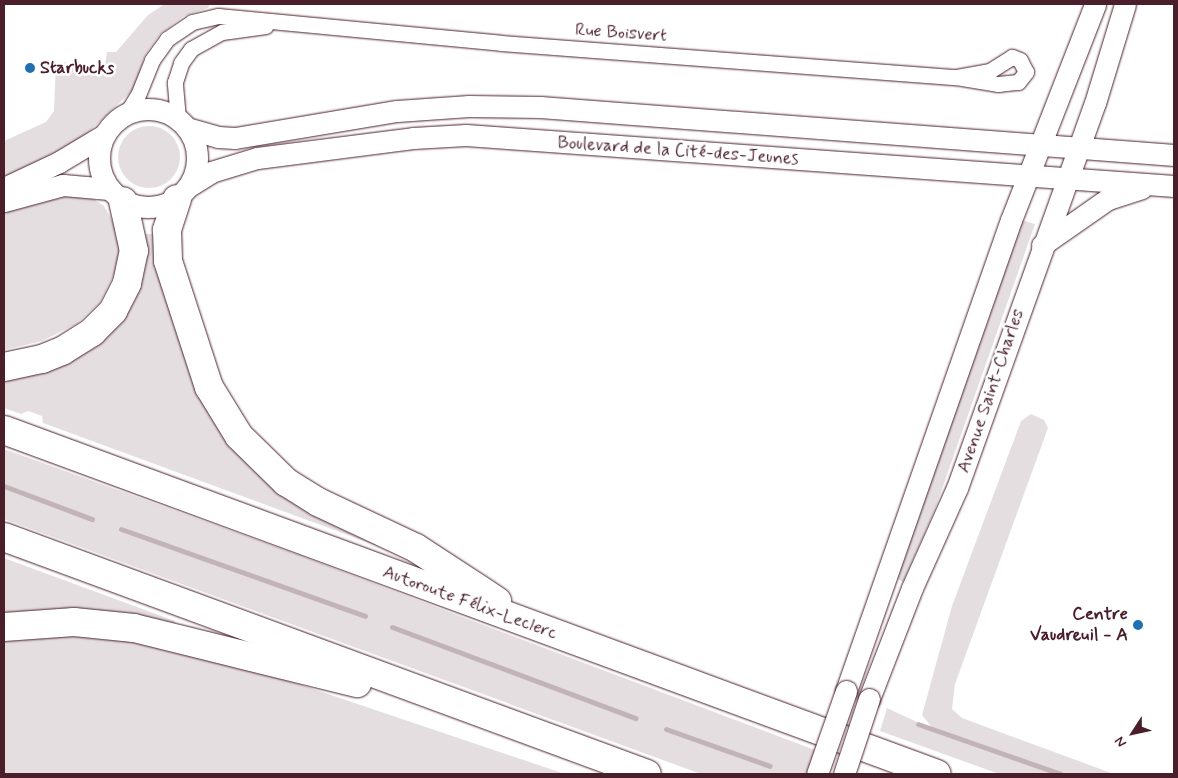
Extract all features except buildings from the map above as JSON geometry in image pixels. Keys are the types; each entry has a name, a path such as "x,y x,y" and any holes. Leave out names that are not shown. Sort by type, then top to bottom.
{"highway":[{"path":"183,192 167,230 168,261 208,387 239,436 286,482 318,502 416,548 538,628"},
{"path":"4,367 42,359 62,351 92,332 113,310 127,283 134,251 116,195"},
{"name":"Autoroute Félix-Leclerc","path":"4,430 937,774"},
{"path":"4,537 648,774"},
{"path":"4,627 74,622 134,628 476,711"}],"main road":[{"path":"817,774 944,404 1040,144 1095,4"},
{"name":"Avenue Saint-Charles","path":"844,774 869,699 912,588 957,488 1042,245 1079,147 1125,4"},
{"name":"Boulevard de la Cité-des-Jeunes","path":"182,123 218,137 235,138 372,114 495,106 581,110 1174,155"},
{"path":"4,188 59,162 104,135 126,114 151,109 182,123 195,143 197,161 183,192 156,208 133,206 116,195 63,185 4,201"},
{"path":"104,135 98,163 116,195"},
{"name":"Boulevard de la Cité-des-Jeunes","path":"183,192 211,172 258,158 413,138 466,135 1174,186"},
{"path":"1042,245 1108,199 1149,185"}],"street":[{"name":"Rue Boisvert","path":"126,114 138,95 157,51 185,26 218,16 285,24 956,77"},
{"name":"Rue Boisvert","path":"182,123 176,76 191,49 222,32 285,24"}],"shaded area":[{"path":"165,4 210,4 208,8 184,16 160,34 145,55 135,88 76,144 4,177 4,141 46,122 54,111 56,62 105,65 107,52 116,52 148,15"},
{"path":"149,126 161,128 171,135 178,145 180,157 178,169 171,179 161,186 149,188 137,186 127,179 120,169 118,157 120,145 127,135 137,128"},
{"path":"64,192 89,196 104,206 118,231 120,262 100,302 76,324 42,341 4,350 4,210"},
{"path":"1021,220 1035,224 935,509 903,582 895,577"},
{"path":"145,234 157,234 206,401 381,539 378,546 43,423 42,416 28,411 21,414 4,408 4,378 66,361 146,244"},
{"path":"1031,414 1044,420 1048,428 955,684 952,709 962,718 1114,774 999,774 880,731 887,708 934,730 922,715 952,606 1021,421"},
{"path":"4,449 301,556 815,750 807,774 701,774 4,519"},
{"path":"4,558 175,621 174,627 4,619"},
{"path":"44,633 132,639 260,671 565,774 4,774 4,637"}],"waterway":[{"path":"4,486 92,519"},
{"path":"121,529 365,616"},
{"path":"392,627 636,718"},
{"path":"918,724 1061,774"},
{"path":"666,729 770,766"}],"place":[{"name":"Starbucks","path":"30,68"},
{"name":"Centre Vaudreuil - A","path":"1138,625"}]}
